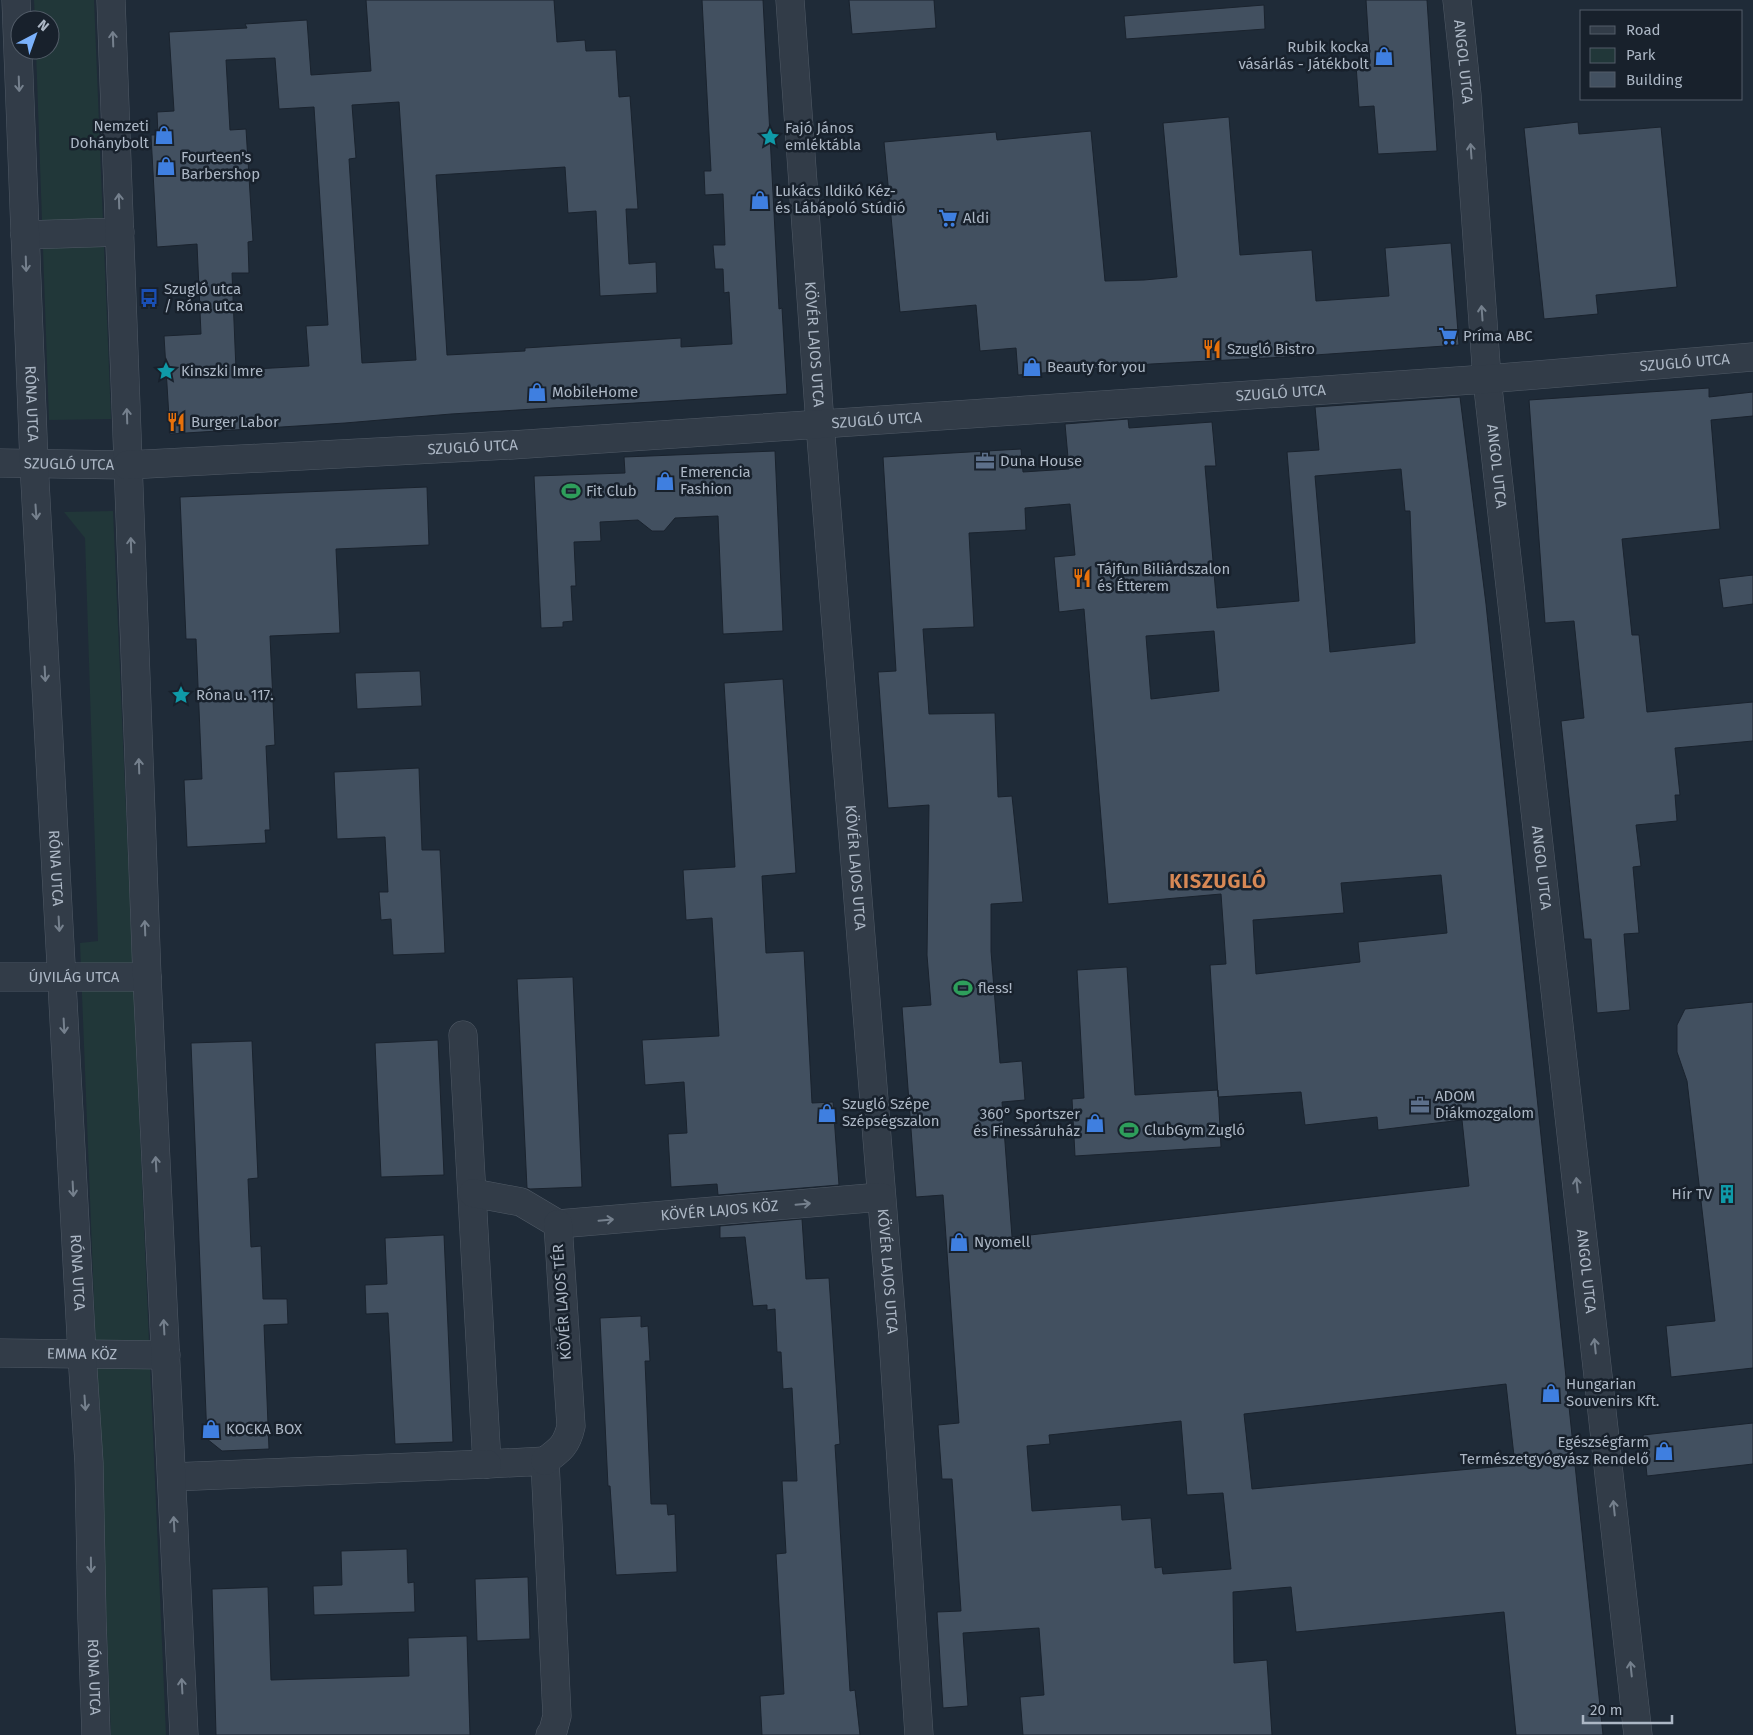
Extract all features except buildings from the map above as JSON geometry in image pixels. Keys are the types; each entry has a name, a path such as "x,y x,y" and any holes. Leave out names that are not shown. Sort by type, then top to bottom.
{"street":[{"name":"RÓNA UTCA","path":"16,0 34,463 89,1464 96,1735"},
{"path":"111,0 147,977 184,1735"},
{"name":"KÖVÉR LAJOS UTCA","path":"790,0 820,424 893,1338 918,1735"},
{"name":"ANGOL UTCA","path":"1457,0 1467,95 1487,379 1638,1735"},
{"path":"25,235 120,232"},
{"name":"SZUGLÓ UTCA","path":"0,463 128,465 512,445 1487,379 1753,358"},
{"name":"ÚJVILÁG UTCA","path":"0,977 147,977"},
{"path":"463,1035 487,1464"},
{"name":"KÖVÉR LAJOS TÉR","path":"472,1193 521,1202 558,1224 571,1426 568,1440 560,1451 545,1461"},
{"name":"KÖVÉR LAJOS KÖZ","path":"558,1224 881,1197"},
{"name":"EMMA KÖZ","path":"0,1353 166,1355"},
{"path":"172,1477 545,1461 557,1716 550,1735"}],"green space":[{"path":"34,0 94,0 111,419 49,420 36,60 60,60 60,10 34,10"},
{"path":"113,511 166,1735 111,1735 80,943 98,941 85,538 64,512"}],"place":[{"name":"Rubik kocka vásárlás - Játékbolt","path":"1384,56"},
{"name":"Nemzeti Dohánybolt","path":"164,135"},
{"name":"Fajó János emléktábla","path":"770,137"},
{"name":"Fourteen's Barbershop","path":"166,166"},
{"name":"Lukács Ildikó Kéz- és Lábápoló Stúdió","path":"760,200"},
{"name":"Aldi","path":"948,218"},
{"name":"Szugló utca / Róna utca","path":"149,298"},
{"name":"Príma ABC","path":"1448,336"},
{"name":"Szugló Bistro","path":"1212,349"},
{"name":"Beauty for you","path":"1032,367"},
{"name":"Kinszki Imre","path":"166,371"},
{"name":"MobileHome","path":"537,392"},
{"name":"Burger Labor","path":"176,422"},
{"name":"Duna House","path":"985,461"},
{"name":"Emerencia Fashion","path":"665,481"},
{"name":"Fit Club","path":"571,491"},
{"name":"Tájfun Biliárdszalon és Étterem","path":"1082,578"},
{"name":"Róna u. 117.","path":"181,695"},
{"name":"fless!","path":"963,988"},
{"name":"ADOM Diákmozgalom","path":"1420,1105"},
{"name":"Szugló Szépe Szépségszalon","path":"827,1113"},
{"name":"360° Sportszer és Finessáruház","path":"1095,1123"},
{"name":"ClubGym Zugló","path":"1129,1130"},
{"name":"Hír TV","path":"1727,1194"},
{"name":"Nyomell","path":"959,1242"},
{"name":"Hungarian Souvenirs Kft.","path":"1551,1393"},
{"name":"KOCKA BOX","path":"211,1429"},
{"name":"Egészségfarm Természetgyógyász Rendelő","path":"1664,1451"}],"district":[{"name":"KISZUGLÓ","path":"1218,881"}]}
